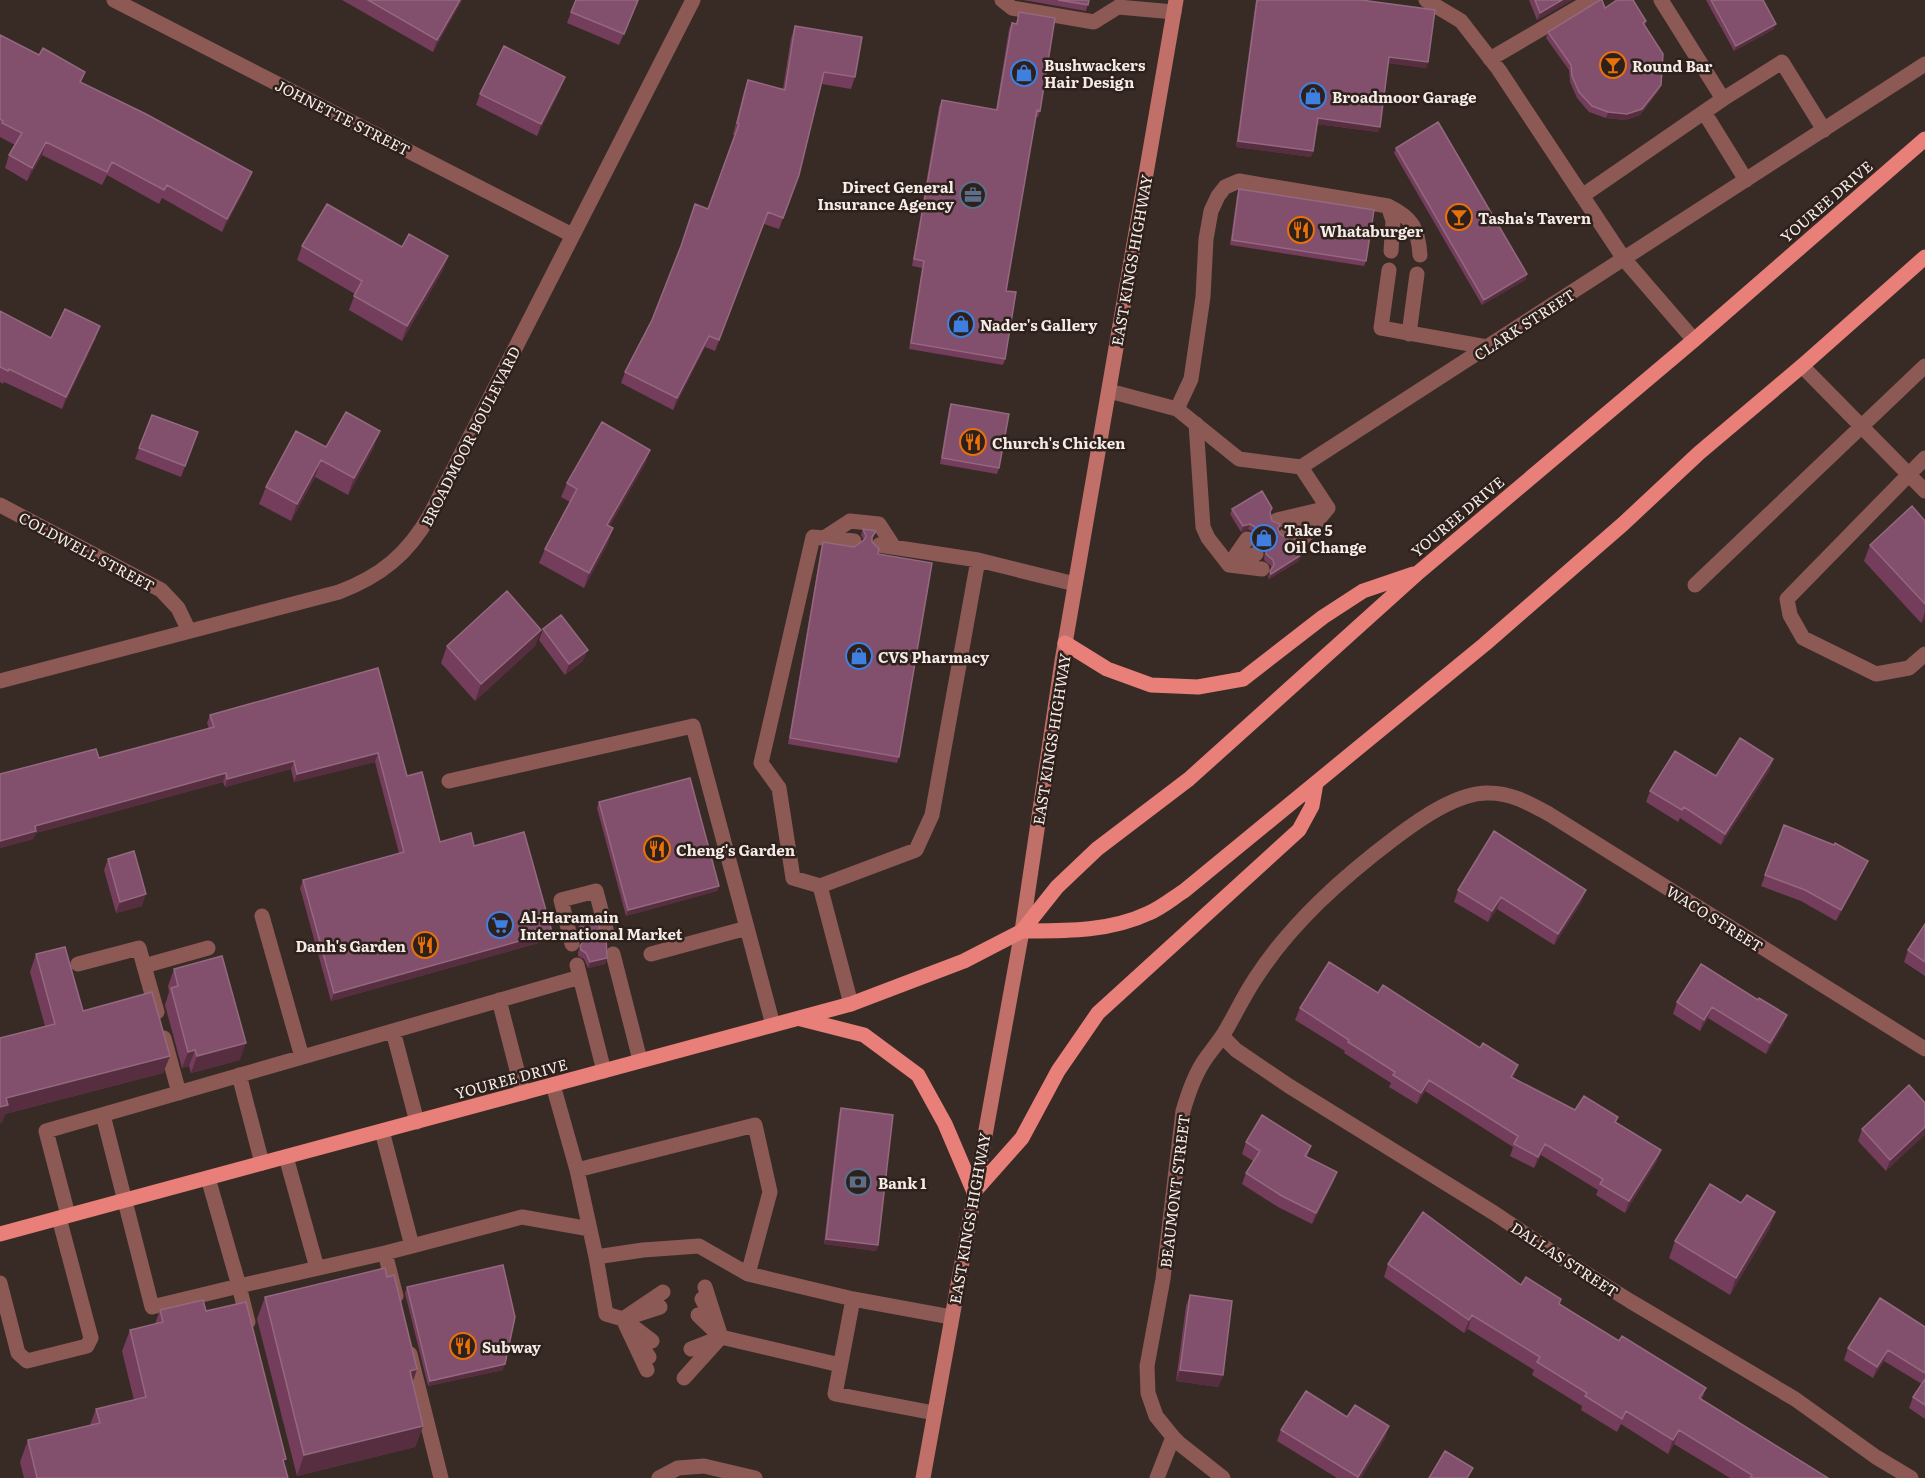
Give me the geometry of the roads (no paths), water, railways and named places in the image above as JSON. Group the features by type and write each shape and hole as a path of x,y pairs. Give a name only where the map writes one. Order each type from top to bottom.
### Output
{"main road":[{"name":"EAST KINGS HIGHWAY","path":"923,1478 1022,931 1065,643 1175,6"},
{"name":"YOUREE DRIVE","path":"0,1234 851,1004 964,961 1022,931 1057,887 1097,849 1189,779 1419,572 1694,340 1925,139"},
{"name":"YOUREE DRIVE","path":"1022,931 1069,932 1110,926 1149,913 1184,891 1485,644 1623,524 1699,453 1925,257"},
{"path":"1065,643 1107,669 1151,685 1198,687 1243,679 1323,617 1363,591 1419,572"},
{"path":"799,1018 864,1035 918,1075 945,1124 974,1192 1022,1138 1058,1071 1098,1013 1299,830 1312,806 1316,783"}],"street":[{"name":"JOHNETTE STREET","path":"114,0 572,235"},
{"name":"BROADMOOR BOULEVARD","path":"0,681 339,592 378,574 408,549 430,515 693,0"},
{"path":"1002,0 1012,8 1094,22 1118,3 1175,6"},
{"path":"1426,0 1461,21 1490,59 1624,260 1694,340"},
{"path":"1490,59 1591,0"},
{"path":"1661,0 1723,99"},
{"path":"1582,196 1723,99 1782,62 1824,130"},
{"name":"CLARK STREET","path":"1301,467 1925,64"},
{"path":"1704,112 1746,180"},
{"path":"1177,409 1191,379 1203,297 1206,239 1211,211 1218,196 1226,187 1239,181 1388,206 1401,212 1412,223 1418,238 1420,255"},
{"path":"1388,206 1393,221 1391,251"},
{"path":"1389,270 1381,328 1487,347"},
{"path":"1409,334 1418,274"},
{"path":"1802,366 1925,491"},
{"path":"1695,585 1925,366"},
{"path":"1109,392 1177,409 1239,459 1301,467 1328,508"},
{"path":"1196,424 1203,527 1208,538 1229,565 1262,569"},
{"path":"1925,458 1787,599 1790,615 1803,638 1876,674 1909,668 1925,654"},
{"name":"COLDWELL STREET","path":"0,505 161,590 178,608 189,630"},
{"path":"1277,520 1328,508"},
{"path":"1286,535 1328,508"},
{"path":"1295,548 1328,508"},
{"path":"824,538 850,521 879,524 886,546 978,560 1075,584"},
{"path":"854,541 813,537 761,763 779,788 793,878 820,886 916,850 932,815 978,560"},
{"path":"1229,565 1247,539"},
{"path":"1229,565 1256,554"},
{"path":"449,781 693,726 774,1025"},
{"name":"BEAUMONT STREET","path":"1222,1478 1173,1437 1156,1416 1148,1393 1147,1366 1162,1280 1183,1111 1190,1088 1203,1062 1222,1036 1256,978 1325,896 1367,859 1413,825 1452,801 1488,792 1502,794"},
{"name":"WACO STREET","path":"1502,794 1520,798 1549,814 1925,1049"},
{"path":"820,886 851,1004"},
{"path":"572,944 561,900 597,891 607,933"},
{"path":"262,916 302,1057"},
{"path":"651,954 747,928"},
{"path":"78,964 139,948 179,1093"},
{"path":"144,966 208,948"},
{"path":"613,954 640,1060"},
{"path":"0,1282 18,1353 27,1361 87,1346 92,1338 63,1217 46,1131 499,1000 579,971 604,1071"},
{"path":"499,1000 523,1093"},
{"path":"393,1031 417,1122"},
{"name":"DALLAS STREET","path":"1222,1036 1236,1050 1289,1086 1612,1289 1795,1399 1876,1457 1911,1478"},
{"path":"239,1075 262,1163"},
{"path":"553,1085 577,1170 606,1314 623,1318 652,1341"},
{"path":"103,1115 152,1307 385,1253 522,1217 590,1229"},
{"path":"577,1170 755,1125 770,1192 748,1274"},
{"path":"382,1131 412,1246"},
{"path":"286,1157 317,1269"},
{"path":"208,1178 253,1342"},
{"path":"596,1257 643,1250 699,1246 748,1274 853,1299 951,1317"},
{"path":"385,1253 399,1309"},
{"path":"623,1318 663,1293 623,1318"},
{"path":"704,1293 721,1337"},
{"path":"853,1299 835,1394 934,1413"},
{"path":"698,1315 721,1337 840,1365"},
{"path":"623,1318 648,1363"},
{"path":"691,1349 721,1337"},
{"path":"686,1372 721,1337"},
{"path":"408,1343 441,1478"},
{"path":"1157,1478 1173,1437"},
{"path":"659,1478 678,1468 704,1466 755,1478"}],"place":[{"name":"Round Bar","path":"1613,65"},
{"name":"Bushwackers Hair Design","path":"1024,73"},
{"name":"Broadmoor Garage","path":"1313,96"},
{"name":"Direct General Insurance Agency","path":"973,195"},
{"name":"Tasha's Tavern","path":"1459,217"},
{"name":"Whataburger","path":"1301,230"},
{"name":"Nader's Gallery","path":"961,324"},
{"name":"Church's Chicken","path":"973,442"},
{"name":"Take 5 Oil Change","path":"1264,538"},
{"name":"CVS Pharmacy","path":"859,656"},
{"name":"Cheng's Garden","path":"657,849"},
{"name":"Al-Haramain International Market","path":"500,925"},
{"name":"Danh's Garden","path":"425,945"},
{"name":"Bank 1","path":"858,1182"},
{"name":"Subway","path":"463,1346"}]}
